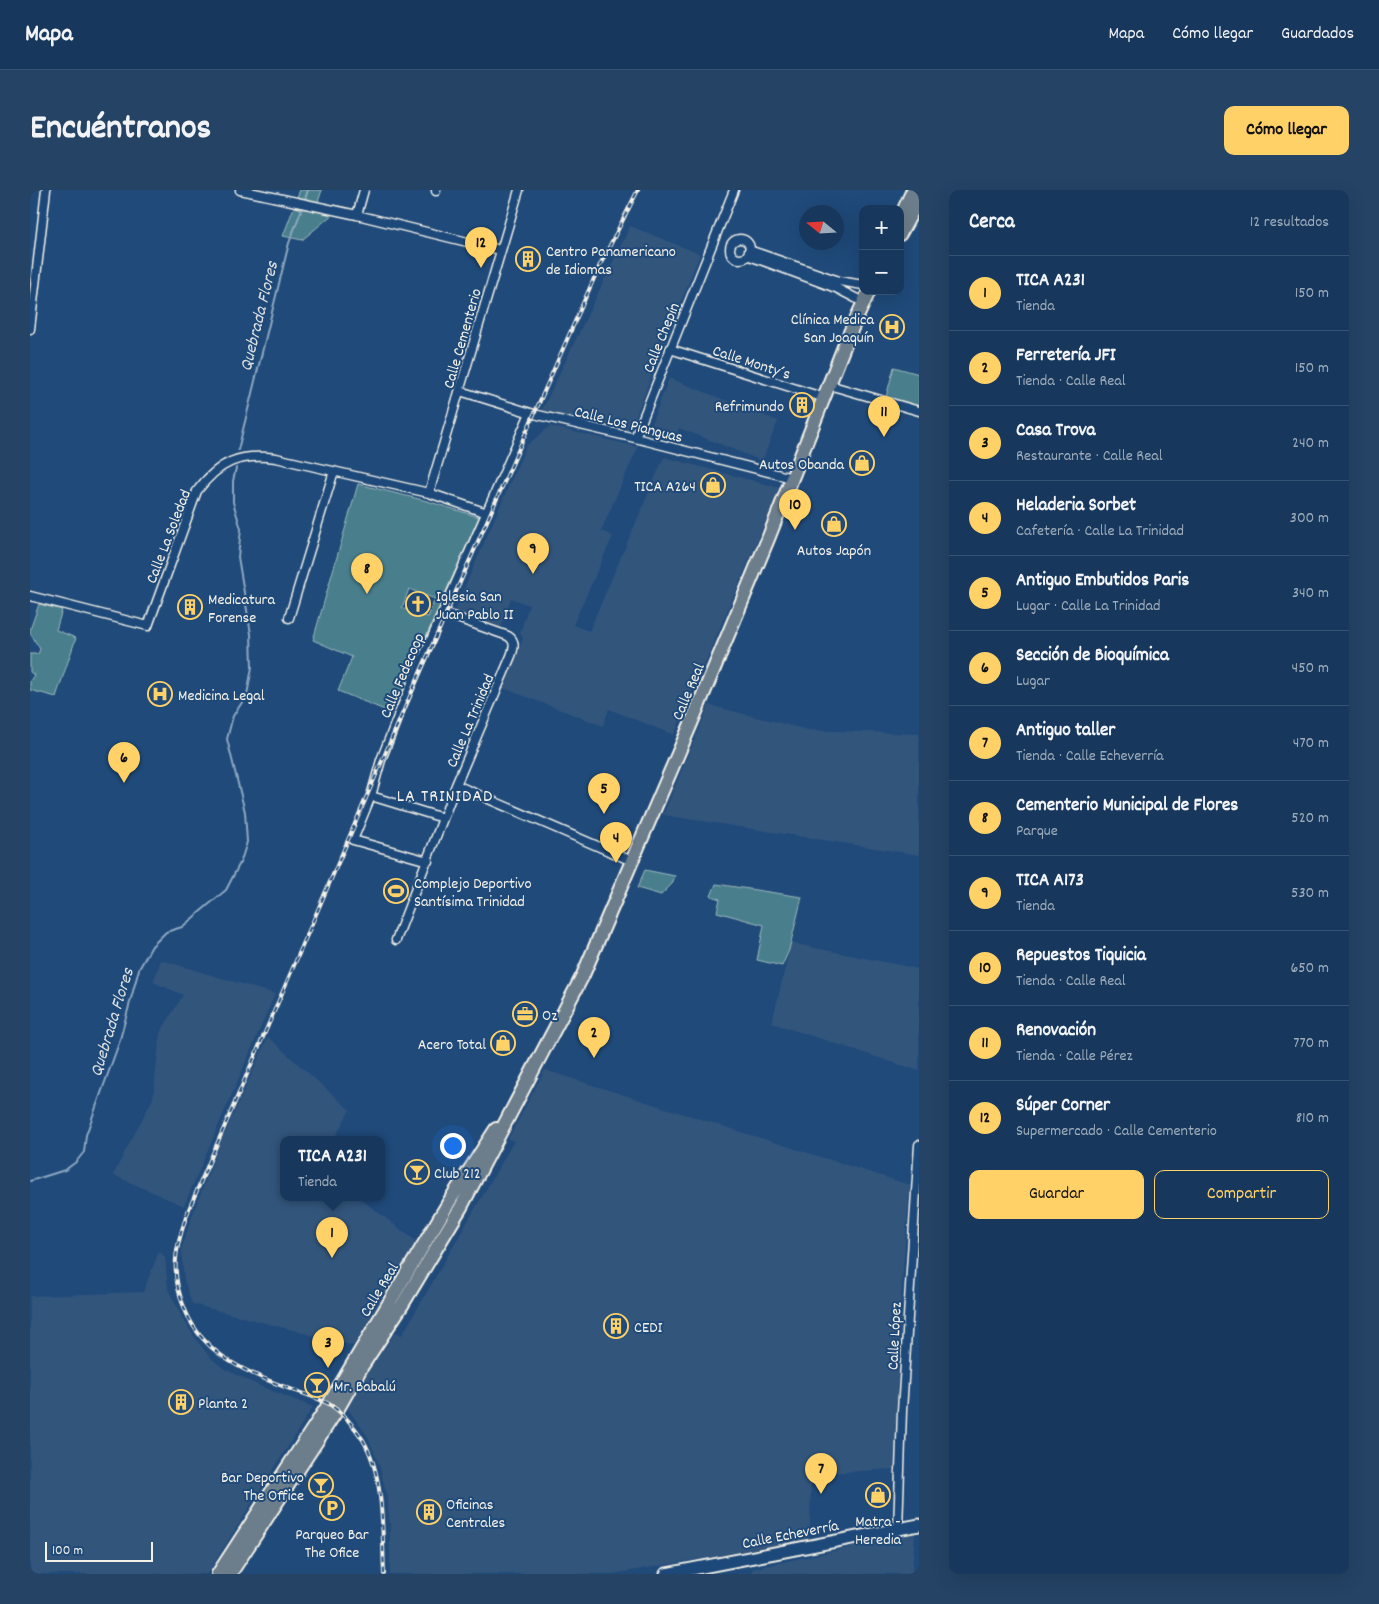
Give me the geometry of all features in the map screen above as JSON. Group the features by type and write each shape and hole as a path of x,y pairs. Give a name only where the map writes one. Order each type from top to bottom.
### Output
{"main road":[{"path":"904,209 913,190"},
{"path":"904,227 919,199"},
{"name":"Calle Real","path":"230,1574 337,1410 362,1366 402,1305 461,1207 583,975 690,726 825,398 847,339 866,297"},
{"name":"Calle Real","path":"218,1574 329,1404 467,1173 519,1096"},
{"path":"436,1224 461,1207 461,1198 467,1173"},
{"path":"223,1574 281,1476"}],"street":[{"path":"30,329 46,190"},
{"path":"240,190 357,215 500,250"},
{"path":"357,215 364,190"},
{"name":"Calle Cementerio","path":"429,493 519,190"},
{"name":"Calle Chepín","path":"635,438 734,190"},
{"path":"748,252 838,284 866,297"},
{"path":"838,284 859,285"},
{"name":"Calle Monty´s","path":"670,350 825,398"},
{"path":"829,386 919,411"},
{"name":"Calle Los Pianguas","path":"460,391 530,413 792,478"},
{"name":"Calle Fedecoop","path":"428,860 353,840 371,796 386,744 530,413"},
{"name":"Calle La Soledad","path":"30,596 148,626 197,491 207,478 220,467 240,458 252,456 276,458 429,493 487,513"},
{"path":"289,618 334,471"},
{"name":"Calle La Trinidad","path":"443,613 508,636 513,640 514,645 456,786 632,861"},
{"path":"396,940 456,786"},
{"path":"371,796 444,818"},
{"name":"Calle López","path":"898,1529 902,1401 919,1145"},
{"name":"Calle Echeverría","path":"666,1574 919,1525"}],"shaded area":[{"path":"630,226 700,254 629,433 542,410"},
{"path":"669,378 778,421 762,461 679,428 676,434 651,424"},
{"path":"550,426 638,447 601,531 613,536 573,625 589,631 664,457 780,488 674,735 609,709 603,726 503,688 523,638 520,633 529,605 511,598 501,628 454,612 526,446"},
{"path":"709,705 808,730 919,734 919,855 663,815"},
{"path":"791,943 919,969 919,1071 772,1023"},
{"path":"161,960 275,994 184,1206 113,1175 153,1098 160,1033 183,995 153,982"},
{"path":"268,1037 350,1110 336,1136 280,1136 280,1201 363,1201 416,1241 353,1346 192,1304 184,1280 181,1250 193,1213 220,1144"},
{"path":"545,1070 910,1185 902,1281 894,1469 811,1474 810,1540 613,1574 390,1574 390,1526 387,1496 379,1465 368,1437 345,1405 396,1332 402,1335 514,1141 508,1139"},
{"path":"159,1251 165,1257 168,1289 183,1319 211,1358 223,1368 260,1386 313,1407 207,1574 30,1574 30,1296 143,1292"},
{"path":"915,1533 912,1574 752,1574 752,1569"}],"green space":[{"path":"300,190 322,190 318,202 297,197"},
{"path":"294,207 333,214 302,240 283,236"},
{"path":"894,367 919,374 919,407 886,397"},
{"path":"358,484 427,501 479,517 392,713 338,691 352,657 313,640","holes":["409,589 435,599 428,617 402,608"]},
{"path":"39,604 62,610 56,630 76,638 56,697 30,690 30,681 34,675 30,672 30,654 38,654 40,649 30,630"},
{"path":"645,870 675,876 672,884 661,895 637,888"},
{"path":"716,884 802,897 789,950 782,966 757,960 764,925 717,912 720,899 711,896"}],"waterway":[{"name":"Quebrada Flores","path":"304,202 308,190"},
{"name":"Quebrada Flores","path":"238,450 289,243 303,206"},
{"name":"Quebrada Flores","path":"30,1181 65,1170 76,1162 84,1152 86,1135 119,1043 139,969 152,946 166,932 182,927 226,890 241,861 247,842 245,812 227,739 233,716 247,695 252,667 251,634 238,557 241,529 233,502 233,481 236,468"}],"railway":[{"path":"384,1574 379,1488 370,1455 363,1440 348,1420 329,1404 246,1370 231,1362 205,1341 194,1328 186,1312 177,1285 177,1248 189,1209 416,682 599,267 638,190"}],"place":[{"name":"Centro Panamericano de Idiomas","path":"528,259"},
{"name":"Súper Corner","path":"481,268"},
{"name":"Clínica Medica San Joaquín","path":"892,327"},
{"name":"Refrimundo","path":"802,405"},
{"name":"Renovación","path":"884,437"},
{"name":"Autos Obanda","path":"862,463"},
{"name":"TICA A264","path":"713,485"},
{"name":"Autos Japón","path":"834,524"},
{"name":"Repuestos Tiquicia","path":"795,530"},
{"name":"TICA A173","path":"533,574"},
{"name":"Cementerio Municipal de Flores","path":"367,594"},
{"name":"Iglesia San Juan Pablo II","path":"418,604"},
{"name":"Medicatura Forense","path":"190,607"},
{"name":"Medicina Legal","path":"160,694"},
{"name":"Sección de Bioquímica","path":"124,783"},
{"name":"Antiguo Embutidos Paris","path":"604,814"},
{"name":"Heladeria Sorbet","path":"616,863"},
{"name":"Complejo Deportivo Santísima Trinidad","path":"396,891"},
{"name":"Oz","path":"525,1014"},
{"name":"Acero Total","path":"503,1043"},
{"name":"Ferretería JFI","path":"594,1058"},
{"name":"Club 212","path":"417,1172"},
{"name":"TICA A231","path":"332,1258"},
{"name":"CEDI","path":"616,1326"},
{"name":"Casa Trova","path":"328,1368"},
{"name":"Mr. Babalú","path":"317,1385"},
{"name":"Planta 2","path":"181,1402"},
{"name":"Bar Deportivo The Office","path":"321,1485"},
{"name":"Antiguo taller","path":"821,1494"},
{"name":"Matra - Heredia","path":"878,1495"},
{"name":"Parqueo Bar The Ofice","path":"332,1508"},
{"name":"Oficinas Centrales","path":"429,1512"}],"district":[{"name":"LA TRINIDAD","path":"445,795"}]}
